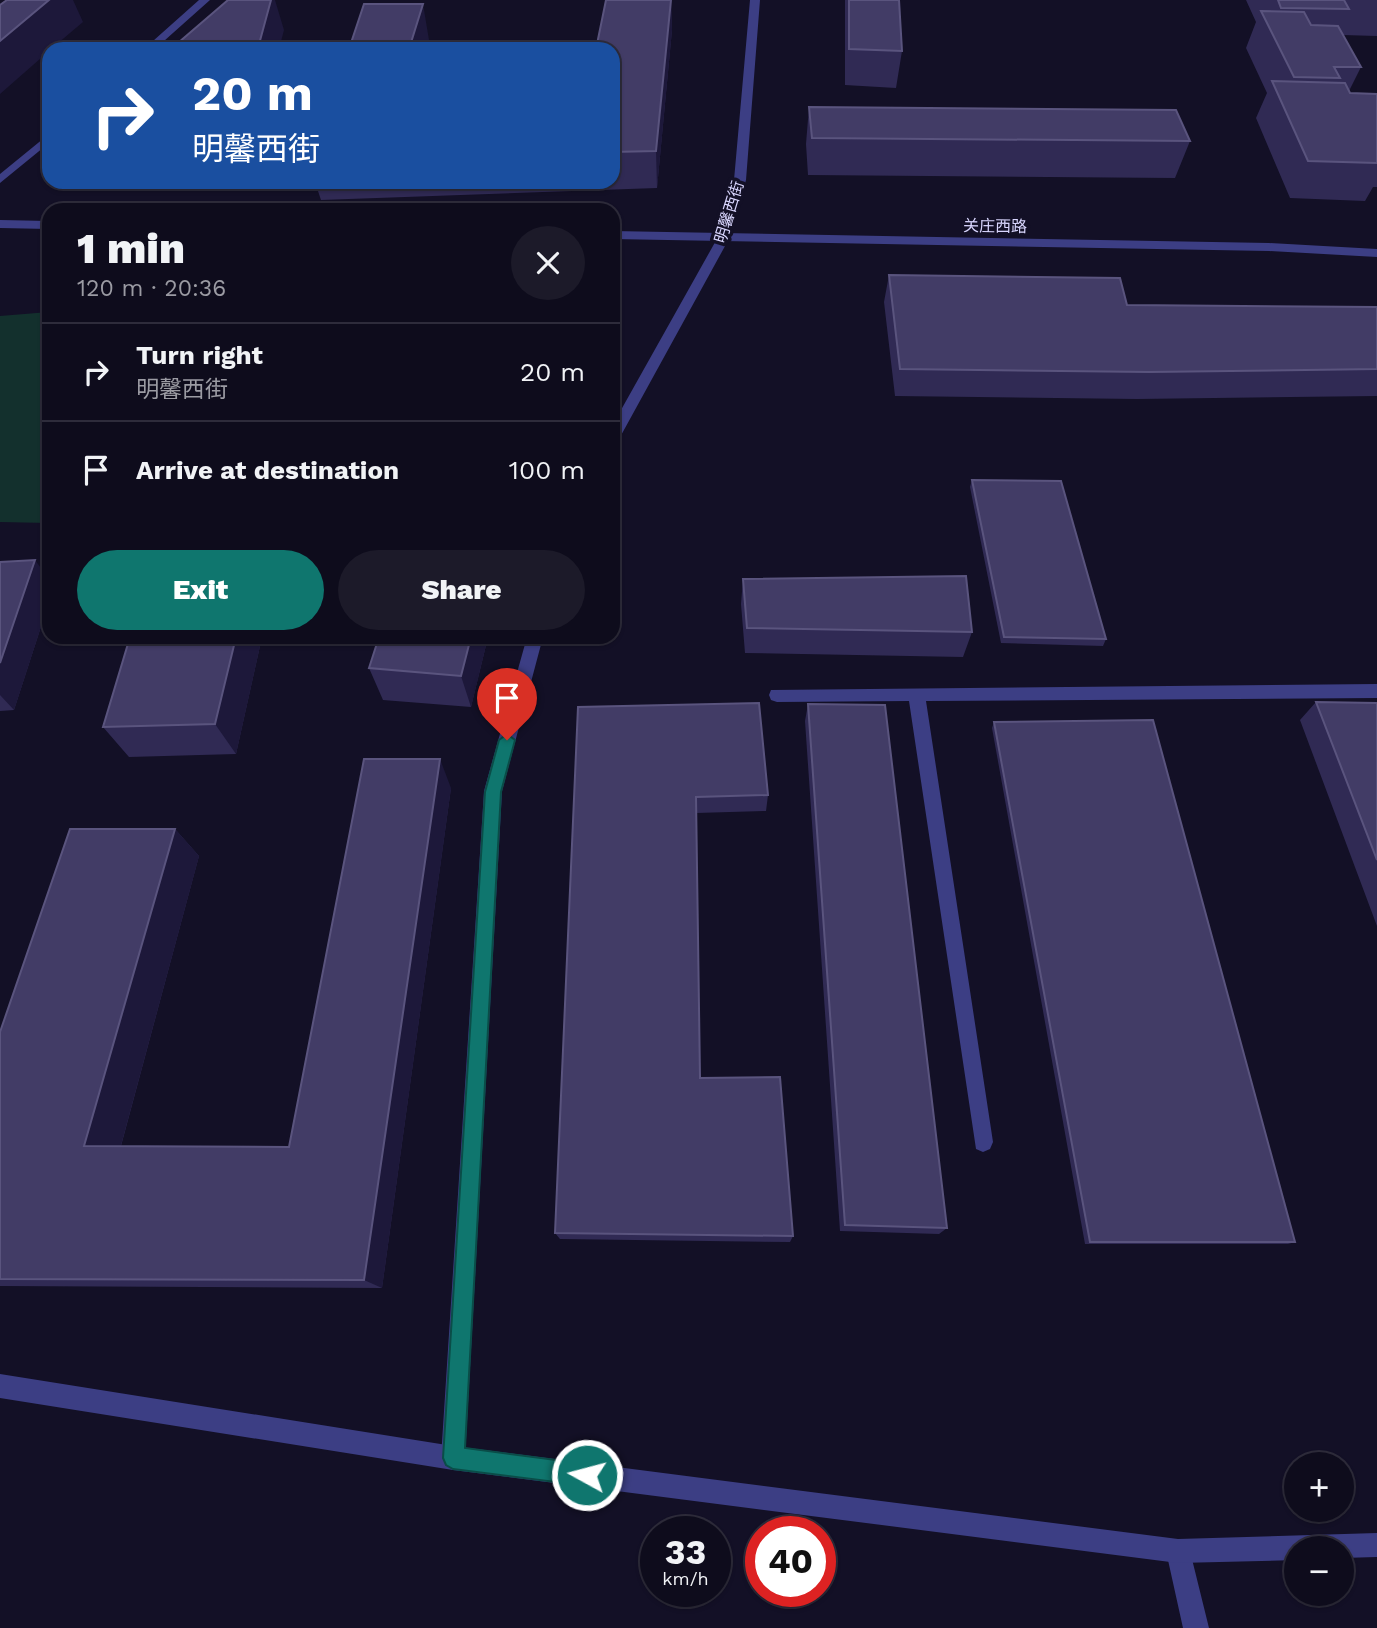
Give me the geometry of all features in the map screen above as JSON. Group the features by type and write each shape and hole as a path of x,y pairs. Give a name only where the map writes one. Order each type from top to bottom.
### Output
{"street":[{"path":"157,42 205,0"},
{"name":"明馨西街","path":"620,425 724,237 740,180 755,0"},
{"path":"0,180 42,143"},
{"path":"0,224 42,225"},
{"name":"关庄西路","path":"620,235 1269,247 1377,253"},
{"path":"453,1458 493,792 533,644"},
{"path":"777,695 1377,691"},
{"path":"917,696 983,1142"},
{"path":"0,1386 453,1458 1178,1550 1377,1545"},
{"path":"1178,1550 1196,1628"}],"green space":[{"path":"42,313 42,523 0,522 0,316"}],"building":[{"path":"7,0 49,0 0,41 0,5"},
{"path":"228,0 271,0 260,42 179,42"},
{"path":"606,0 671,0 656,151 620,152 620,42 597,42"},
{"path":"849,0 899,0 902,51 849,49"},
{"path":"1278,0 1344,0 1349,9 1281,8"},
{"path":"364,4 423,4 411,42 351,42"},
{"path":"1261,11 1304,12 1311,25 1338,26 1361,67 1334,67 1340,78 1294,77"},
{"path":"1272,81 1345,83 1350,93 1377,94 1377,163 1308,161"},
{"path":"809,107 1176,110 1190,141 812,138"},
{"path":"889,275 1120,278 1127,305 1377,307 1377,369 1149,372 900,369"},
{"path":"972,480 1061,481 1106,639 1004,637"},
{"path":"35,560 0,663 0,562"},
{"path":"966,576 972,632 747,628 743,579"},
{"path":"128,644 234,644 215,724 103,727"},
{"path":"377,644 469,644 461,676 369,668"},
{"path":"1316,702 1377,703 1377,860"},
{"path":"759,703 768,795 696,797 700,1078 780,1077 793,1236 555,1233 578,707"},
{"path":"808,704 885,705 947,1228 845,1225"},
{"path":"1153,720 1295,1242 1090,1242 994,722"},
{"path":"364,759 440,759 364,1280 0,1279 0,1032 70,829 175,829 84,1146 289,1147"}],"route":[{"path":"507,740 493,792 453,1458 587,1475"}]}
